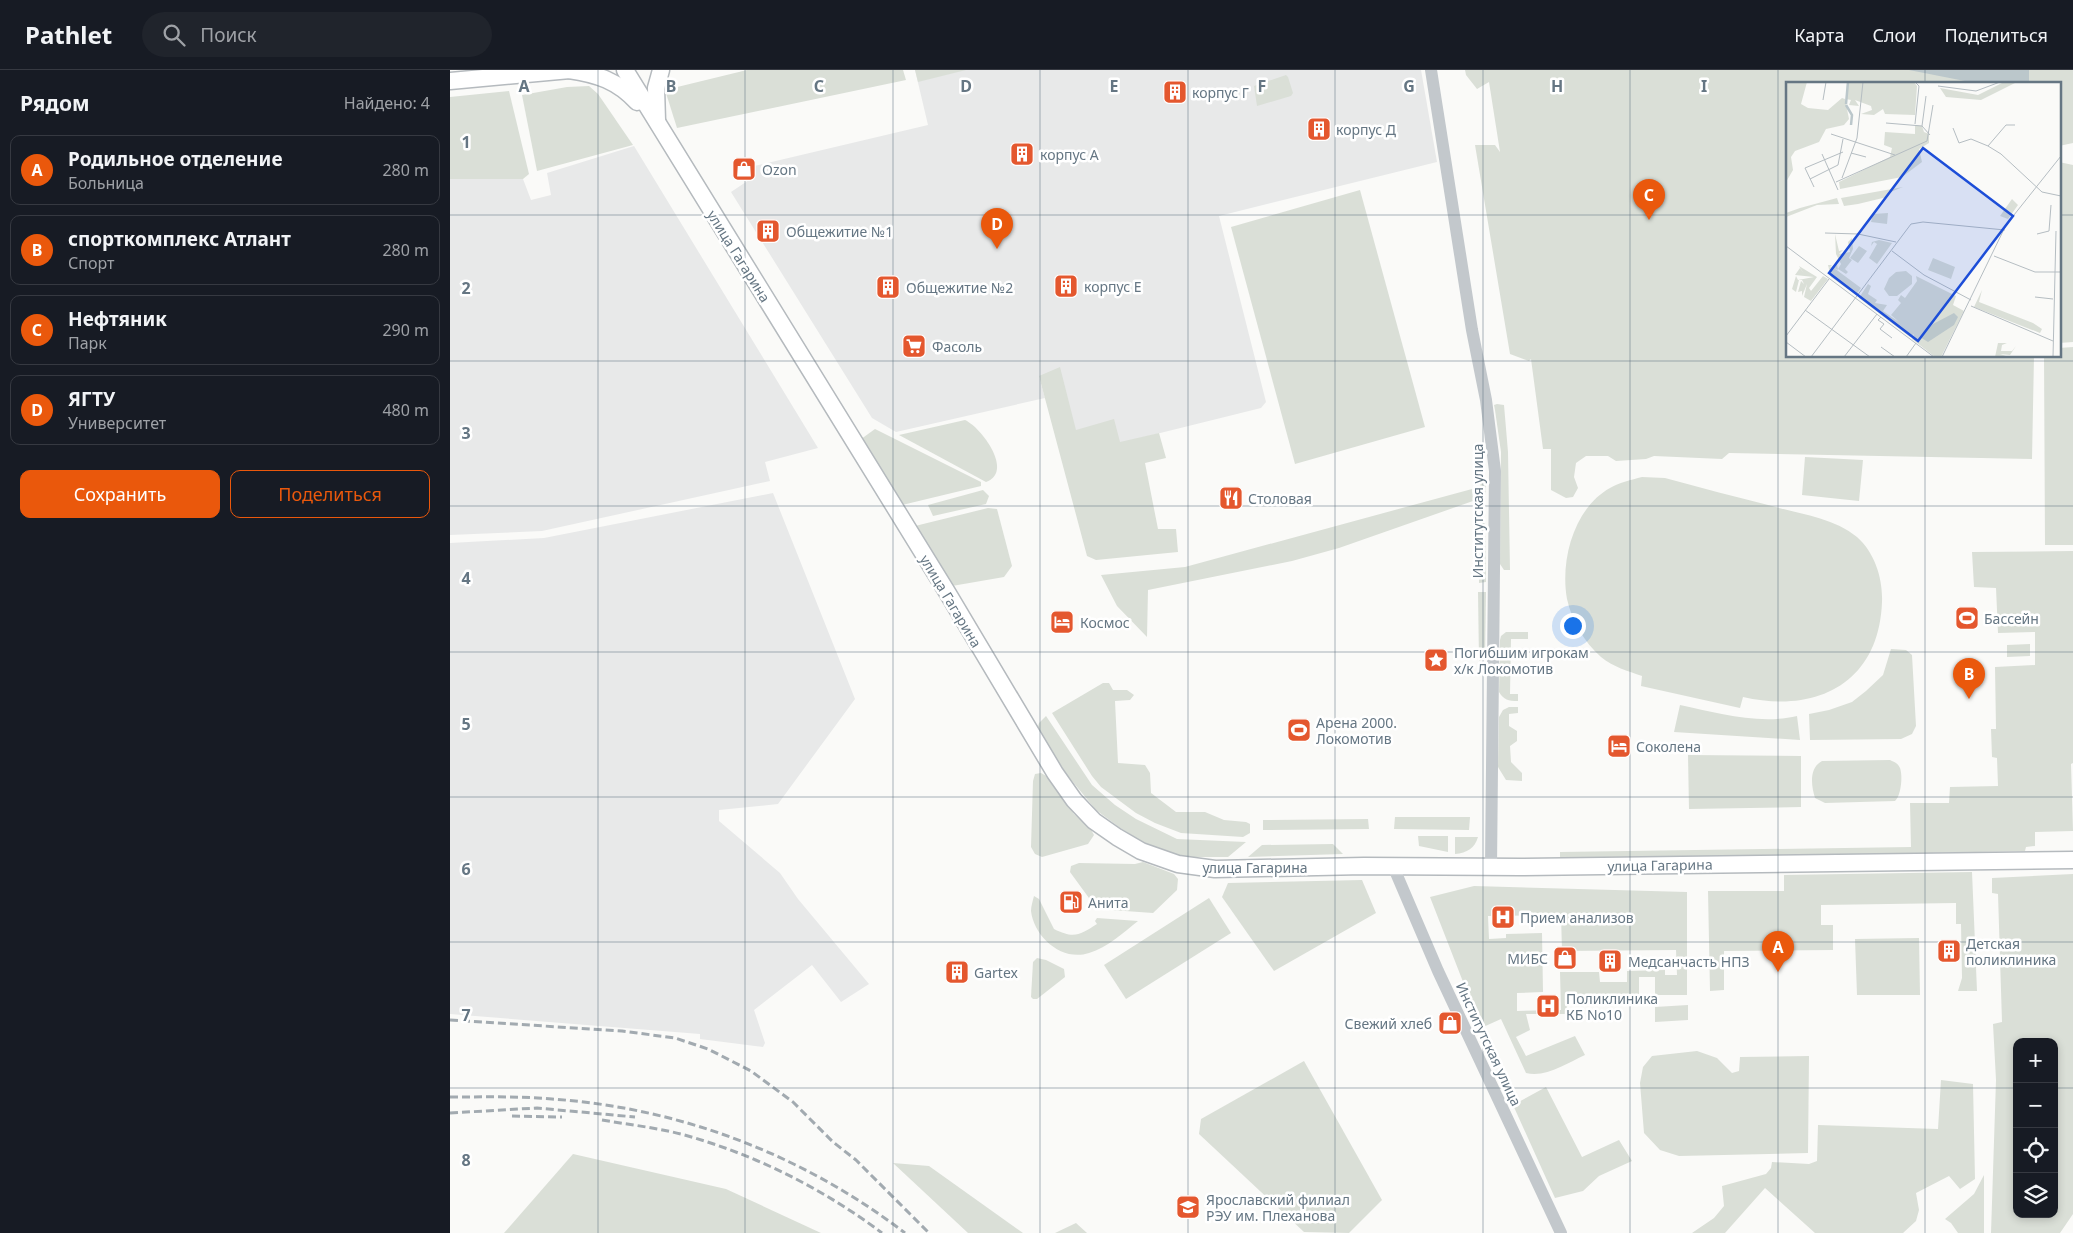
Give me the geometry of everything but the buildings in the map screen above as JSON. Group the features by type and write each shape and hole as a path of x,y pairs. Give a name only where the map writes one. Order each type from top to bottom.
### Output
{"main road":[{"path":"450,81 570,70 589,73 607,78 621,86 657,124"},
{"name":"улица Гагарина","path":"625,70 1055,773 1074,800 1094,821 1141,851 1178,864 1215,869 2073,860"},
{"path":"657,124 656,88 661,70"}],"street":[{"name":"Институтская улица","path":"1430,70 1472,330 1486,400 1495,471 1491,867"},
{"name":"Институтская улица","path":"1393,866 1438,971 1561,1233"}],"shaded area":[{"path":"747,70 903,70 906,80 677,128 665,90"},
{"path":"915,70 1421,70 1437,162 1219,216 1266,402 1261,408 1120,443 1076,431 1039,376 1045,398 896,432 872,418 731,192 749,180 746,168 928,125"},
{"path":"915,70 966,70 918,82"},
{"path":"1465,70 2073,70 2073,143 2060,146 2060,82 1786,82 1786,358 2034,358 2032,459 1729,453 1722,459 1654,456 1646,459 1616,461 1608,456 1586,456 1576,463 1574,477 1578,488 1573,497 1566,498 1551,490 1551,449 1543,449 1531,359 1529,361 1510,354 1475,145 1495,145 1500,152 1489,82 1477,89 1466,75"},
{"path":"1909,70 2029,70 2029,82 1970,82"},
{"path":"1286,75 1293,93 1291,96 1257,106 1254,86"},
{"path":"589,86 598,94 633,145 537,171 522,95 567,87"},
{"path":"509,91 529,174 523,179 450,179 450,97"},
{"path":"634,146 818,448 765,462 770,481 542,531 450,535 450,179 523,179 531,200 551,195 547,173"},
{"path":"2060,162 2073,165 2073,342 2060,343"},
{"path":"1360,190 1425,427 1295,464 1231,227"},
{"path":"2073,347 2073,545 2045,545 2044,358 2060,358 2060,348"},
{"path":"1060,367 1076,430 1114,419 1120,442 1159,433 1166,458 1145,463 1158,529 1176,529 1178,552 1096,560 1087,556 1039,376"},
{"path":"1494,405 1504,405 1508,452 1510,570 1504,570 1500,564 1501,452"},
{"path":"965,420 986,440 996,460 997,469 994,477 986,482 899,435"},
{"path":"875,429 981,482 981,486 898,506 857,442"},
{"path":"1805,457 1863,460 1859,501 1802,495"},
{"path":"1642,477 1665,478 1816,517 1838,525 1857,537 1869,551 1877,567 1881,584 1882,602 1878,630 1869,653 1856,672 1839,686 1819,696 1796,701 1770,701 1743,697 1740,708 1641,686 1642,676 1616,666 1601,657 1584,638 1575,623 1569,607 1565,584 1568,552 1572,536 1587,508 1610,488"},
{"path":"1481,479 1486,482 1485,499 1479,500"},
{"path":"1472,489 1473,501 1339,548 1292,561 1148,590 1147,637 1117,606 1101,575 1185,567"},
{"path":"983,490 989,496 986,504 933,516 928,505"},
{"path":"773,493 855,699 778,804 719,810 719,821 780,873 798,899 869,984 841,1002 812,965 754,1010 765,1043 763,1047 700,1039 700,1034 450,1014 450,543 544,538"},
{"path":"988,508 997,509 1012,566 1004,577 952,586 911,527"},
{"path":"1479,518 1485,524 1486,582 1479,583"},
{"path":"2073,551 2073,763 2071,764 2073,831 2035,832 2035,846 2026,847 2025,851 1560,861 1560,852 1911,847 1910,803 1949,803 1950,787 1998,786 1997,758 1992,757 1991,729 1996,729 1995,667 2035,665 2035,632 1998,633 1996,588 1974,587 1972,552"},
{"path":"1478,592 1486,592 1485,659 1479,661"},
{"path":"1506,632 1528,632 1528,639 1511,639 1510,694 1518,694 1518,701 1507,700 1499,692 1500,640 1501,636"},
{"path":"2030,644 2030,656 2007,657 2007,645"},
{"path":"1891,649 1906,650 1912,655 1916,726 1912,734 1901,739 1810,740 1809,714 1829,710 1852,702 1866,691 1883,675"},
{"path":"1103,683 1109,683 1113,690 1127,690 1134,695 1130,700 1115,701 1118,763 1145,765 1150,773 1151,793 1176,812 1205,812 1224,820 1246,822 1250,824 1250,833 1243,837 1181,833 1136,813 1101,787 1052,713"},
{"path":"1680,705 1753,719 1797,716 1800,740 1674,732"},
{"path":"1509,707 1518,707 1518,713 1509,714 1509,726 1517,731 1517,741 1510,746 1511,762 1522,773 1522,781 1506,780 1498,767 1499,717 1503,710"},
{"path":"1046,716 1092,785 1115,805 1136,819 1177,839 1246,842 1228,857 1183,857 1164,852 1146,844 1119,827 1096,810 1068,776 1037,730 1039,723"},
{"path":"1688,755 1801,756 1801,807 1689,809"},
{"path":"1890,760 1898,765 1901,772 1900,790 1895,801 1825,803 1815,798 1812,777 1815,768 1822,761"},
{"path":"1041,773 1048,777 1074,814 1090,828 1094,835 1088,844 1042,857 1035,854 1031,847 1033,781 1035,774"},
{"path":"1395,817 1470,817 1469,830 1394,829"},
{"path":"1368,819 1369,829 1263,830 1263,820"},
{"path":"1418,836 1448,836 1448,852 1419,846"},
{"path":"1455,837 1478,837 1470,849 1455,854"},
{"path":"1333,844 1343,854 1248,857 1262,845"},
{"path":"1143,862 1174,874 1178,879 1177,890 1153,913 1097,909 1070,872 1071,866 1079,863 1135,864"},
{"path":"1972,872 1977,991 1958,991 1962,978 1961,924 1956,924 1956,903 1821,905 1821,925 1833,925 1833,950 1724,951 1724,990 1710,991 1708,891 1784,891 1784,875"},
{"path":"2073,874 2073,1214 2060,1233 1991,1233 1996,1080 1993,1024 2002,1022 1998,894 1992,893 1992,878"},
{"path":"1362,880 1376,913 1274,971 1222,897 1228,883"},
{"path":"1474,886 1687,892 1687,995 1655,995 1655,977 1639,977 1639,995 1569,995 1566,1014 1526,1014 1530,1030 1516,1037 1526,1056 1575,1036 1585,1055 1549,1072 1526,1073 1501,1019 1481,1028 1430,897","holes":["1561,915 1562,951 1676,950 1677,975 1665,975 1665,970 1627,971 1627,982 1600,982 1599,972 1560,972 1561,1010 1517,1011 1517,993 1543,992 1542,933 1506,934 1506,938 1489,939 1488,916"]},
{"path":"1034,896 1039,899 1054,929 1067,934 1072,935 1086,931 1097,924 1095,921 1097,918 1138,921 1103,947 1089,953 1069,954 1051,945 1038,930 1033,921 1031,911"},
{"path":"1209,898 1231,933 1126,999 1104,965"},
{"path":"1919,938 1920,995 1857,995 1855,939"},
{"path":"1037,958 1046,960 1064,969 1065,977 1037,999 1033,999 1031,997 1033,962"},
{"path":"1688,1005 1688,1020 1655,1022 1655,1007"},
{"path":"1697,1051 1717,1058 1732,1073 1739,1071 1740,1057 1809,1056 1808,1153 1679,1156 1660,1150 1644,1133 1640,1083 1643,1067 1652,1056"},
{"path":"1304,1061 1382,1200 1349,1233 1304,1232 1199,1134 1201,1119"},
{"path":"1941,1080 1973,1084 1975,1179 1960,1189 1949,1176 1916,1193 1919,1210 1916,1221 1903,1233 1815,1233 1765,1188 1725,1233 1692,1233 1714,1218 1724,1206 1722,1186 1766,1174 1771,1168 1772,1162 1809,1164 1817,1161 1818,1125 1938,1129"},
{"path":"1546,1087 1582,1157 1619,1140 1632,1161 1599,1176 1583,1191 1555,1198 1513,1105"},
{"path":"573,1154 726,1189 821,1233 504,1233"},
{"path":"893,1163 929,1166 1023,1233 968,1233"},
{"path":"1984,1175 1984,1233 1958,1233 1951,1223 1945,1219 1974,1194"},
{"path":"1076,1223 1087,1233 1055,1233"}],"railway":[{"path":"450,1020 622,1031 675,1038 708,1049 751,1071 793,1102 833,1142 856,1160 929,1233"},
{"path":"450,1097 526,1097 600,1104 647,1113 693,1125 739,1140 825,1180 866,1205 905,1233"},
{"path":"450,1113 537,1108 635,1117"},
{"path":"512,1116 562,1117"},
{"path":"602,1120 677,1133 714,1144 765,1164 814,1189 882,1233"}],"place":[{"name":"корпус Г","path":"1175,92"},
{"name":"корпус Д","path":"1319,129"},
{"name":"корпус А","path":"1022,154"},
{"name":"Ozon","path":"744,169"},
{"name":"Нефтяник","path":"1649,220"},
{"name":"Общежитие №1","path":"768,231"},
{"name":"ЯГТУ","path":"997,249"},
{"name":"корпус Е","path":"1066,286"},
{"name":"Общежитие №2","path":"888,287"},
{"name":"Фасоль","path":"914,346"},
{"name":"Столовая","path":"1231,498"},
{"name":"Бассейн","path":"1967,618"},
{"name":"Космос","path":"1062,622"},
{"name":"Погибшим игрокам х/к Локомотив","path":"1436,660"},
{"name":"спорткомплекс Атлант","path":"1969,699"},
{"name":"Арена 2000. Локомотив","path":"1299,730"},
{"name":"Соколена","path":"1619,746"},
{"name":"Анита","path":"1071,902"},
{"name":"Прием анализов","path":"1503,917"},
{"name":"Детская поликлиника","path":"1949,951"},
{"name":"МИБС","path":"1565,958"},
{"name":"Медсанчасть НПЗ","path":"1610,961"},
{"name":"Gartex","path":"957,972"},
{"name":"Родильное отделение","path":"1778,972"},
{"name":"Поликлиника КБ No10","path":"1548,1006"},
{"name":"Свежий хлеб","path":"1450,1023"},
{"name":"Ярославский филиал РЭУ им. Плеханова","path":"1188,1207"}]}
